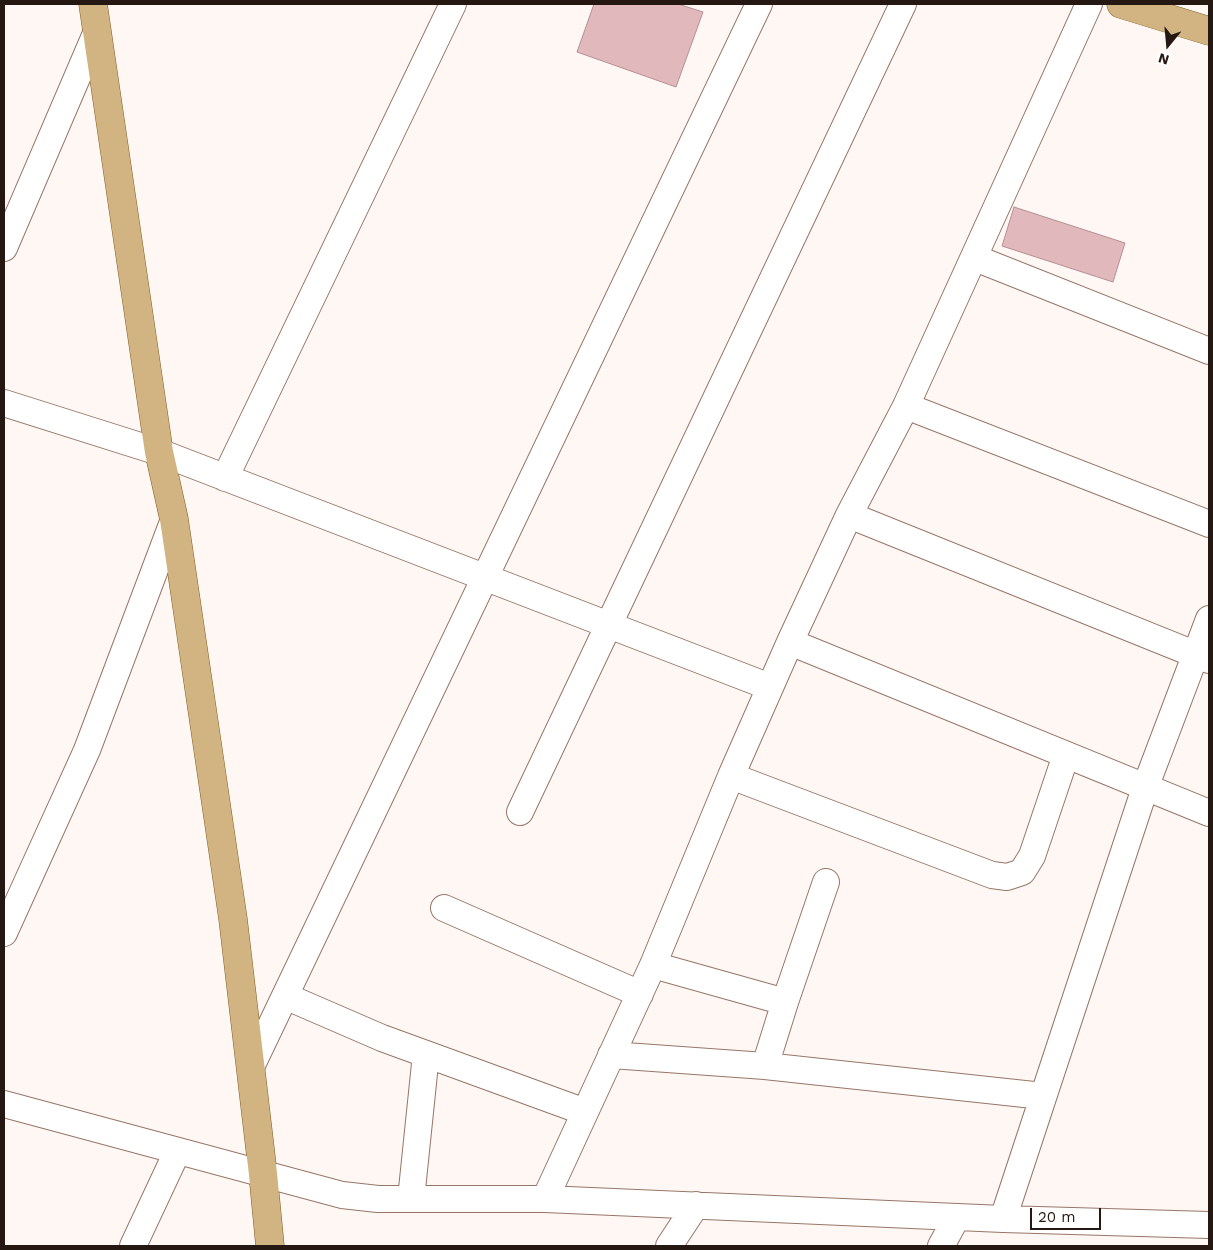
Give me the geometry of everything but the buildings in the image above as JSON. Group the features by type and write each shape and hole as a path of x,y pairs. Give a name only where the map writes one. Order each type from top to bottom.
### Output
{"main road":[{"path":"93,4 159,452 174,518 233,919 264,1174 270,1246"},
{"path":"1122,4 1209,31"}],"street":[{"path":"226,478 454,4"},
{"path":"251,1067 759,4"},
{"path":"520,812 902,4"},
{"path":"545,1199 653,965 731,776 790,642 849,515 906,406 976,258 1089,4"},
{"path":"4,248 97,31"},
{"path":"976,258 1209,351"},
{"path":"4,403 159,452 770,687"},
{"path":"906,406 1209,524"},
{"path":"849,515 1203,657"},
{"path":"4,933 87,750 174,518"},
{"path":"1003,1219 1145,788 1203,657 1209,619"},
{"path":"790,642 1209,813"},
{"path":"731,776 992,875 1008,877 1022,872 1032,856 1066,756"},
{"path":"765,1066 826,882"},
{"path":"444,908 640,994"},
{"path":"653,965 785,1002"},
{"path":"285,996 332,1018 585,1112"},
{"path":"411,1199 426,1054"},
{"path":"612,1055 765,1066 1043,1096"},
{"path":"4,1104 342,1195 378,1199 545,1199 1003,1219 1209,1225"},
{"path":"133,1246 177,1152"},
{"path":"669,1246 696,1206"},
{"path":"941,1246 957,1217"}]}
